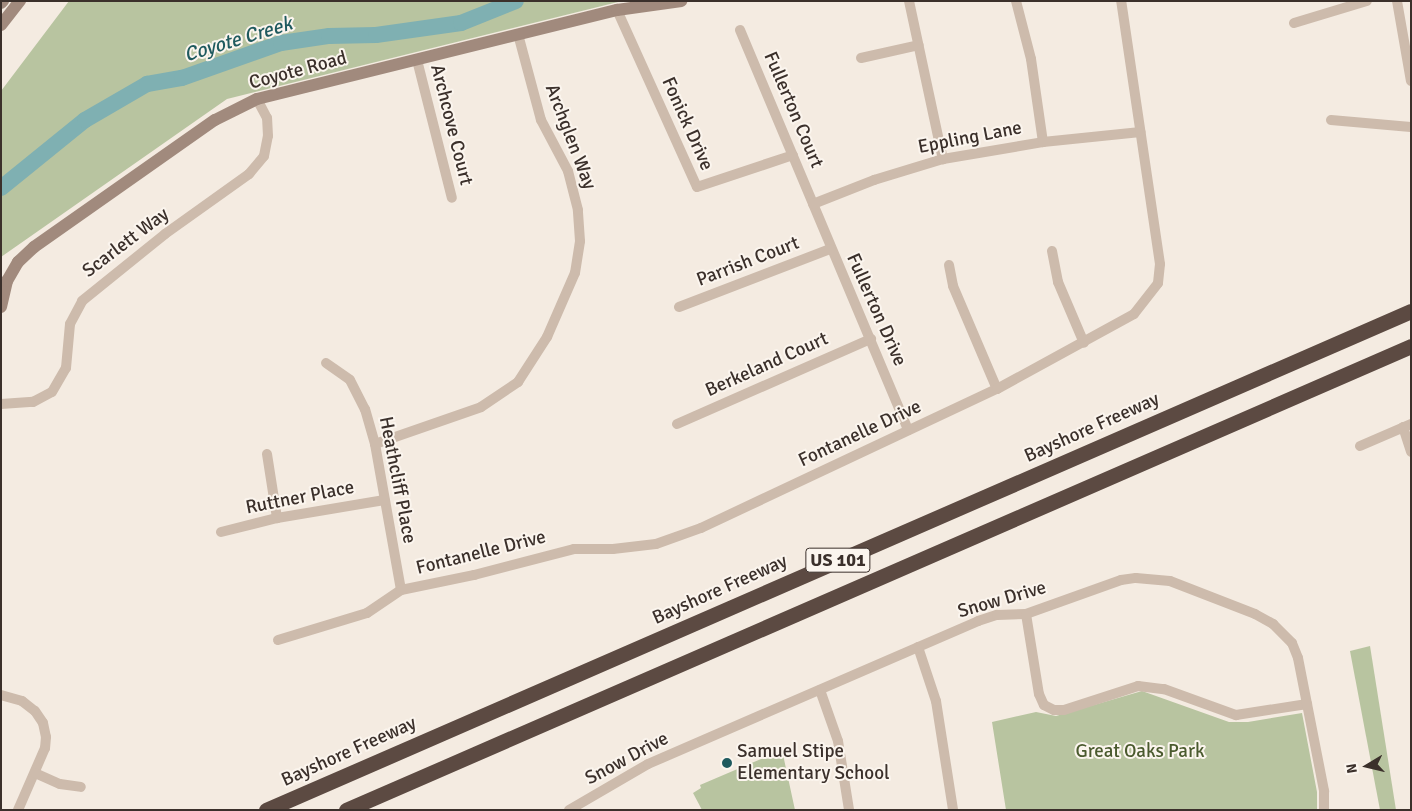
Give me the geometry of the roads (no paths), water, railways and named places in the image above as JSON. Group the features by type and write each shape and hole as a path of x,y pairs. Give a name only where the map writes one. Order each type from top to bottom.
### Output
{"highway":[{"name":"Bayshore Freeway","path":"266,810 1411,311"},
{"name":"US 101","path":"346,810 1411,346"}],"street":[{"path":"1,25 20,1"},
{"name":"Coyote Road","path":"617,10 636,1"},
{"name":"Coyote Road","path":"1,307 7,280 18,262 34,247 214,120 257,99 617,10 682,1"},
{"path":"909,1 943,159"},
{"path":"1016,1 1031,60 1043,142"},
{"name":"Fontanelle Drive","path":"401,590 474,575 574,549 613,550 656,544 702,528 997,389 1134,314 1158,283 1160,264 1121,1"},
{"path":"1294,23 1313,20 1367,1"},
{"path":"1397,1 1411,81"},
{"name":"Fonick Drive","path":"617,10 697,187 793,155"},
{"name":"Fullerton Court","path":"740,30 813,204"},
{"name":"Archglen Way","path":"375,444 481,407 518,382 547,337 575,273 580,241 578,210 568,172 541,120 518,34"},
{"path":"861,58 919,45"},
{"name":"Archcove Court","path":"416,60 452,198"},
{"name":"Scarlett Way","path":"1,404 33,402 52,392 66,368 70,324 82,301 165,234 249,174 264,156 268,136 266,118 257,99"},
{"path":"1331,120 1411,127"},
{"name":"Eppling Lane","path":"813,204 874,180 943,159 1043,142 1140,132"},
{"name":"Fullerton Drive","path":"813,204 830,249 871,339 908,430"},
{"name":"Parrish Court","path":"679,307 830,249"},
{"path":"1052,251 1058,282 1084,343"},
{"path":"949,265 953,286 997,389"},
{"name":"Berkeland Court","path":"677,424 871,339"},
{"name":"Heathcliff Place","path":"326,363 350,380 365,409 375,444 401,590"},
{"path":"1360,446 1407,426 1411,452"},
{"path":"267,454 277,518"},
{"name":"Ruttner Place","path":"221,532 277,518 385,500"},
{"name":"Snow Drive","path":"569,810 648,764 978,621 997,615 1026,614 1122,580 1146,578 1170,581 1273,624 1292,643 1298,658 1324,791 1324,810"},
{"path":"278,640 367,613 401,590"},
{"path":"1026,614 1039,694 1044,705 1054,710 1064,710 1138,686 1164,690 1236,715 1307,704"},
{"path":"918,648 936,701 953,810"},
{"path":"820,690 838,741 849,810"},
{"path":"1,695 22,700 43,722 45,748 18,810"},
{"path":"35,773 60,784 81,787"}],"waterway":[{"name":"Coyote Creek","path":"1,188 85,120 147,84 182,78 281,43 329,36 376,35 461,23 516,1"}],"place":[{"name":"Samuel Stipe Elementary School","path":"727,763"}],"park label":[{"name":"Great Oaks Park","path":"1140,752"}]}
